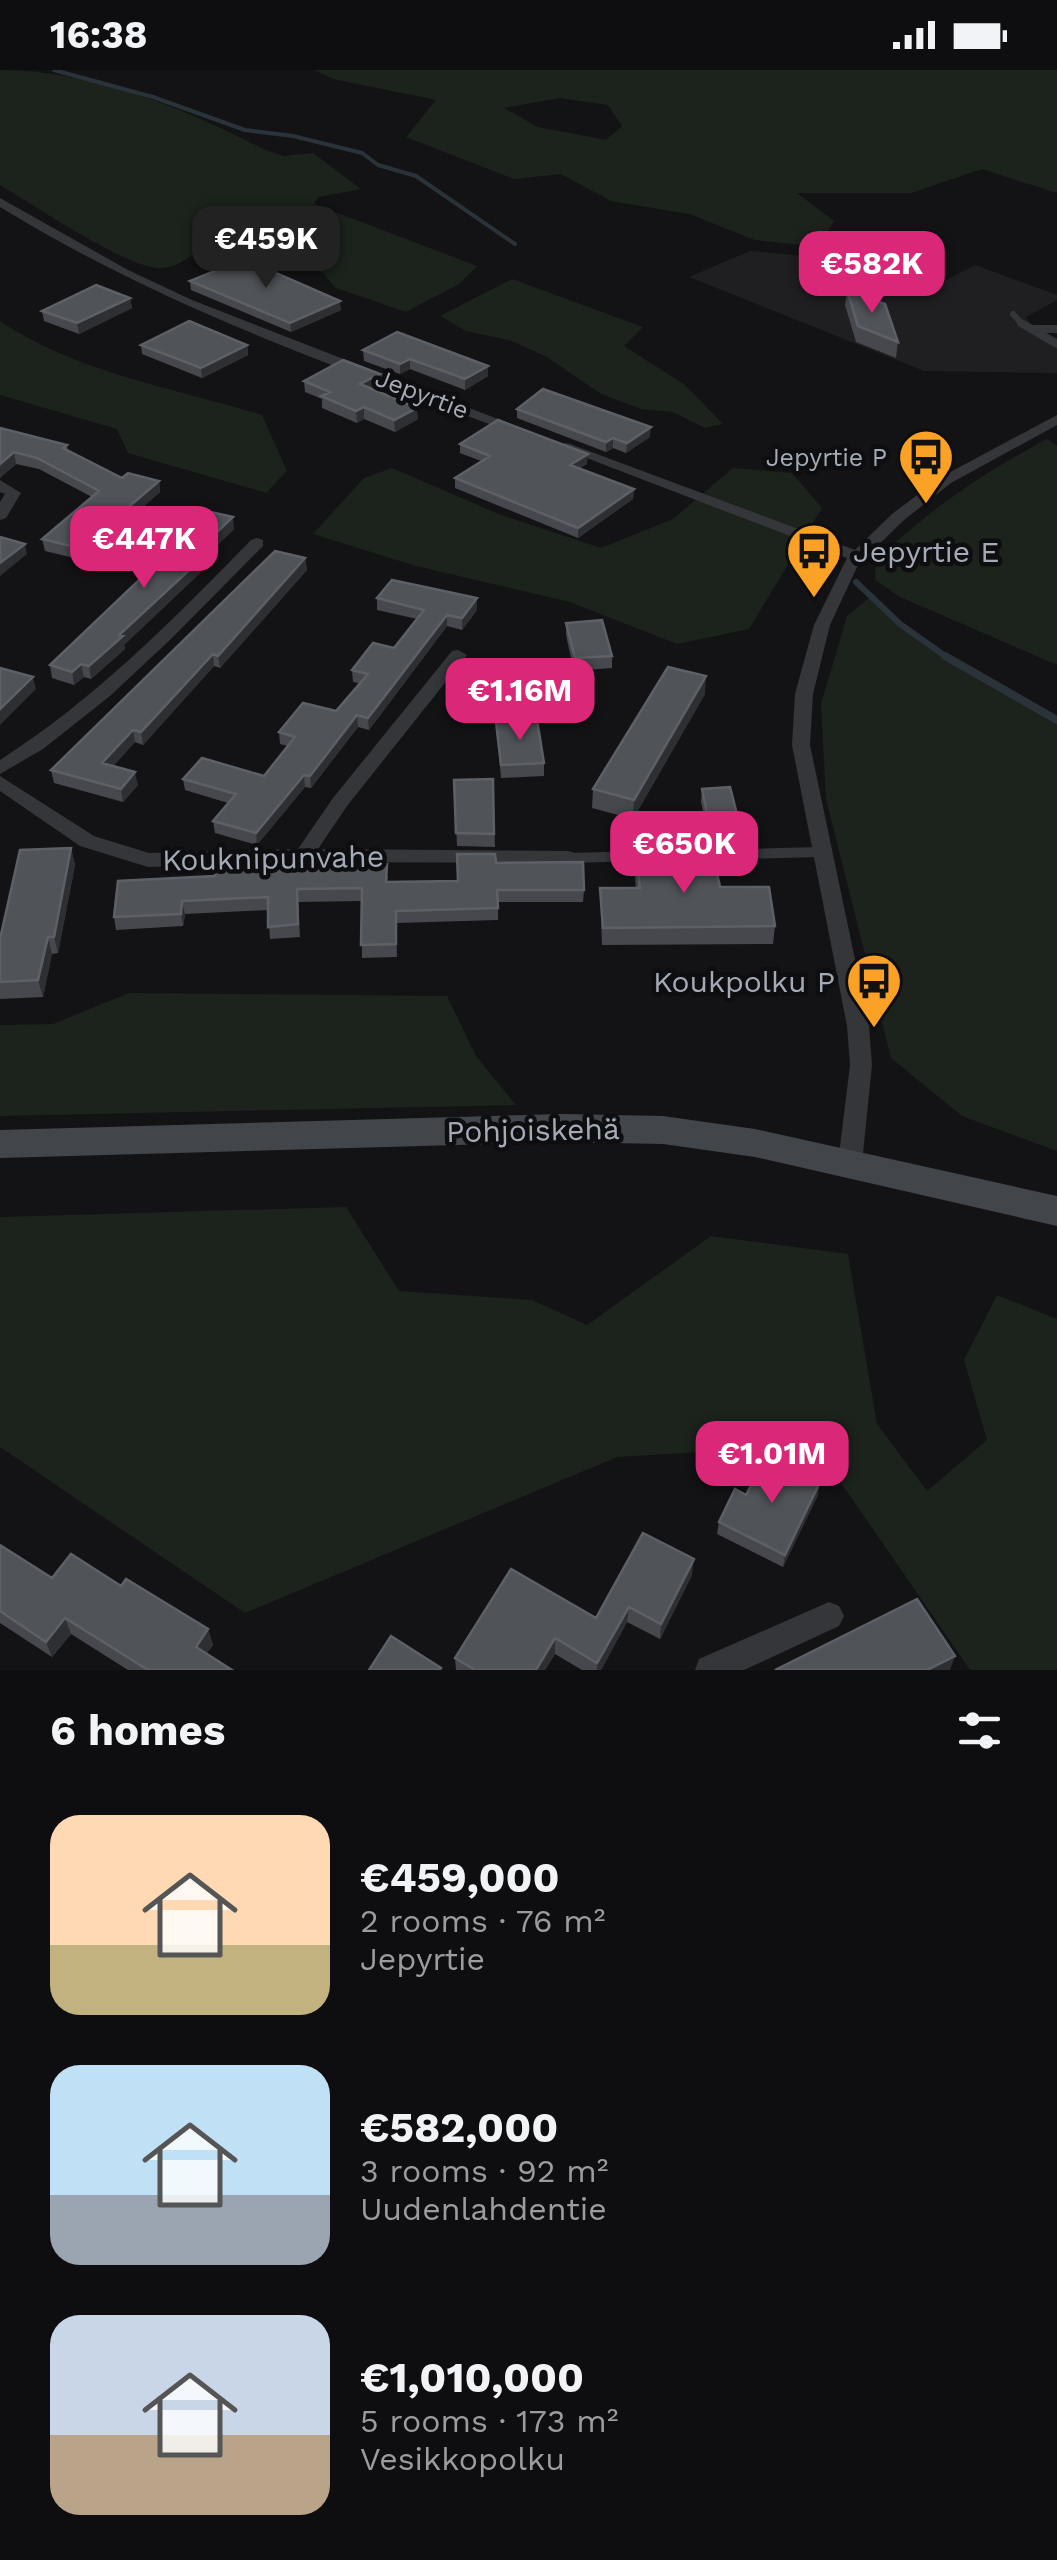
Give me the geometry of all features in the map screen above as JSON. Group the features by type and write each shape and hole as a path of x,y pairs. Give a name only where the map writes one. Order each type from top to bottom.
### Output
{"main road":[{"name":"Pohjoiskehä","path":"0,1144 563,1128 663,1130 850,1163 1057,1212"}],"street":[{"name":"Jepyrtie","path":"4,209 120,274 176,299 531,434"},
{"path":"850,1163 861,1065 858,1026 801,745 804,694 822,625 858,556 898,517 946,480 1057,419"},
{"path":"549,441 858,556"},
{"path":"0,485 13,493 0,515"},
{"path":"0,768 54,736 102,698 257,543"},
{"path":"304,856 340,802 458,655"},
{"name":"Kouknipunvahe","path":"0,782 58,825 115,853 148,860 304,856 568,858"},
{"path":"710,1670 829,1616"}],"lane":[{"path":"1013,314 1027,329 1057,344"},
{"path":"1027,329 1057,329"},
{"path":"686,856 820,852"},
{"path":"568,858 667,856"}],"shaded area":[{"path":"0,70 103,84 170,106 265,150 284,156 313,153 361,189 318,197 314,204 477,266 459,284 406,312 336,288 322,272 277,260 239,235 218,238 169,267 146,266 80,234 0,185"},
{"path":"314,70 1057,70 1057,193 982,169 911,193 797,193 834,221 819,247 755,240 689,214 611,201 561,174 514,179 406,137 436,100 333,79","holes":["560,98 608,105 622,126 606,140 538,127 504,108"]},
{"path":"750,251 905,265 946,280 975,265 1057,295 1057,300 1026,317 1032,326 1057,338 1057,373 924,371 689,277"},
{"path":"512,279 643,327 624,346 684,384 723,424 705,428 673,412 641,409 601,394 547,357 512,341 466,331 440,316"},
{"path":"0,321 61,354 94,366 262,415 287,471 266,493 128,453 117,429 0,395"},
{"path":"1047,439 1057,446 1057,665 900,597 875,580 876,560 917,524 999,466"},
{"path":"392,468 501,515 601,548 673,519 733,468 792,473 822,508 749,629 677,644 570,602 416,566 313,534 364,478"},
{"path":"870,597 963,670 1057,720 1057,1151 962,1116 891,1058 826,799 821,704 847,616"},
{"path":"129,993 447,996 476,1056 516,1105 0,1116 0,1025 53,1024"},
{"path":"346,1207 399,1291 532,1300 587,1325 711,1236 848,1254 877,1424 927,1491 987,1440 964,1360 997,1295 1057,1319 1057,1670 970,1670 815,1445 617,1457 245,1613 0,1447 0,1217"}],"building":[{"path":"244,259 340,301 290,323 190,281"},
{"path":"96,285 130,298 77,323 42,311"},
{"path":"847,290 885,304 898,342 858,326"},
{"path":"189,321 247,345 201,368 141,345"},
{"path":"397,332 488,366 465,379 410,359 400,364 363,350"},
{"path":"343,360 380,374 360,384 417,408 394,420 364,407 356,411 321,396 330,392 304,381"},
{"path":"543,389 651,427 627,443 613,438 606,442 517,409"},
{"path":"498,420 588,454 570,465 634,489 578,528 455,478 490,456 460,444"},
{"path":"0,428 67,445 63,448 122,478 128,473 159,481 125,510 116,508 71,546 42,539 99,491 37,458 14,452 0,464"},
{"path":"197,509 233,517 196,552 193,558 200,560 89,666 81,664 72,672 50,665 179,542 165,539"},
{"path":"0,537 25,544 0,563"},
{"path":"275,551 305,558 218,656 213,654 141,732 133,730 102,763 135,772 121,789 51,770"},
{"path":"392,580 477,598 462,618 447,615 368,718 357,715 310,776 304,775 256,833 213,821 236,794 183,779 202,758 264,776 295,737 279,732 303,703 336,711 368,674 352,670 373,643 394,648 424,610 377,598"},
{"path":"602,620 612,656 575,658 566,623"},
{"path":"668,667 706,676 634,800 593,789"},
{"path":"0,668 33,677 0,709"},
{"path":"571,669 576,709 538,710 534,670"},
{"path":"537,720 544,763 501,765 496,722"},
{"path":"493,779 494,834 456,833 454,780"},
{"path":"730,787 739,822 709,823 702,789"},
{"path":"71,848 54,937 48,937 38,980 0,982 0,939 20,850"},
{"path":"712,849 720,887 769,887 775,926 603,928 600,888 640,888 635,851"},
{"path":"457,854 495,854 496,863 583,862 584,890 497,890 498,908 396,911 396,944 361,945 362,888 297,889 298,924 268,927 268,897 182,901 181,914 114,917 118,881 215,876 215,871 387,864 386,882 458,881"},
{"path":"766,1456 820,1482 785,1555 719,1522 735,1489 746,1495"},
{"path":"643,1533 694,1559 661,1624 629,1607 597,1663 555,1638 536,1670 475,1670 455,1658 511,1569 596,1618"},
{"path":"0,1545 52,1578 71,1554 121,1586 126,1579 208,1629 196,1647 232,1670 148,1670 65,1618 46,1642 0,1611"},
{"path":"917,1599 955,1656 927,1670 775,1670"},
{"path":"391,1636 441,1668 440,1670 369,1670"}],"waterway":[{"path":"54,70 153,97 245,130 293,136 362,153 378,165 416,176 515,244"},
{"path":"856,582 900,624 946,657"},
{"path":"946,657 1057,720"}],"place":[{"name":"Jepyrtie P","path":"926,506"},
{"name":"Jepyrtie E","path":"814,600"},
{"name":"Koukpolku P","path":"874,1030"}]}
